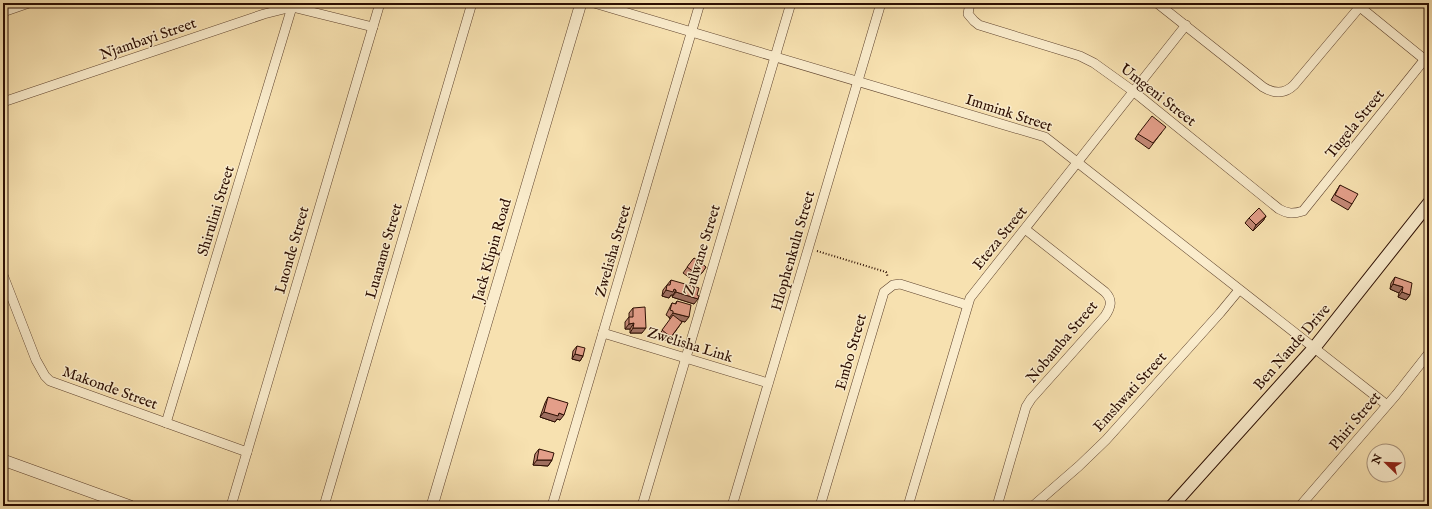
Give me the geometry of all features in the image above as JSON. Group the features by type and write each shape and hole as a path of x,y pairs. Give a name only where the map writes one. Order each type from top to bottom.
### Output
{"main road":[{"name":"Ben Naude Drive","path":"1172,506 1314,348 1429,204"}],"street":[{"path":"3,12 29,3"},
{"name":"Luonde Street","path":"231,506 380,3"},
{"name":"Luaname Street","path":"324,506 472,3"},
{"name":"Jack Klipin Road","path":"432,506 580,3"},
{"name":"Immink Street","path":"594,3 1049,139 1387,405"},
{"name":"Zwelisha Street","path":"552,506 700,3"},
{"name":"Zulwane Street","path":"642,506 791,3"},
{"name":"Hlophenkulu Street","path":"732,506 881,3"},
{"name":"Umgeni Street","path":"970,3 968,14 974,22 979,25 1084,57 1133,91 1279,209 1292,214 1303,211"},
{"path":"1158,3 1263,87 1271,91 1280,92 1287,90 1294,85 1362,5 1428,59"},
{"name":"Njambayi Street","path":"3,102 264,14 292,7 372,27"},
{"name":"Shirulini Street","path":"166,423 292,7"},
{"name":"Eteza Street","path":"908,506 967,305 971,296 1186,25"},
{"name":"Tugela Street","path":"1303,211 1428,59"},
{"name":"Nobamba Street","path":"997,506 1026,407 1105,316 1111,304 1110,299 1105,292 1025,229"},
{"name":"Makonde Street","path":"3,275 33,354 45,376 50,380 247,452"},
{"path":"893,285 904,285 967,305"},
{"name":"Embo Street","path":"820,506 881,297 887,288 893,285"},
{"name":"Emshwati Street","path":"1033,506 1106,440 1239,290"},
{"name":"Zwelisha Link","path":"603,333 768,383"},
{"name":"Phiri Street","path":"1300,506 1387,405 1429,353"},
{"path":"3,460 130,506"}],"path":[{"path":"808,248 886,272 893,285"}],"building":[{"path":"1152,116 1166,127 1153,143 1138,134"},
{"path":"1340,185 1358,194 1352,204 1335,195"},
{"path":"1259,208 1266,216 1256,225 1249,218"},
{"path":"694,258 706,267 702,273 696,269 694,272 687,267"},
{"path":"1395,277 1412,283 1410,295 1402,292 1403,287 1393,284"},
{"path":"671,280 699,288 697,295 699,296 698,299 676,292 674,289 673,292 666,290 667,285 670,285"},
{"path":"677,301 691,305 689,317 673,313 673,311 670,310 672,303 676,304"},
{"path":"645,307 646,328 633,328 634,323 629,324 629,317 633,317 633,308"},
{"path":"673,315 682,322 671,337 662,330"},
{"path":"577,346 585,348 583,356 575,354"},
{"path":"548,397 568,403 564,415 559,413 558,416 544,412"},
{"path":"539,449 554,453 552,460 537,460"}]}
